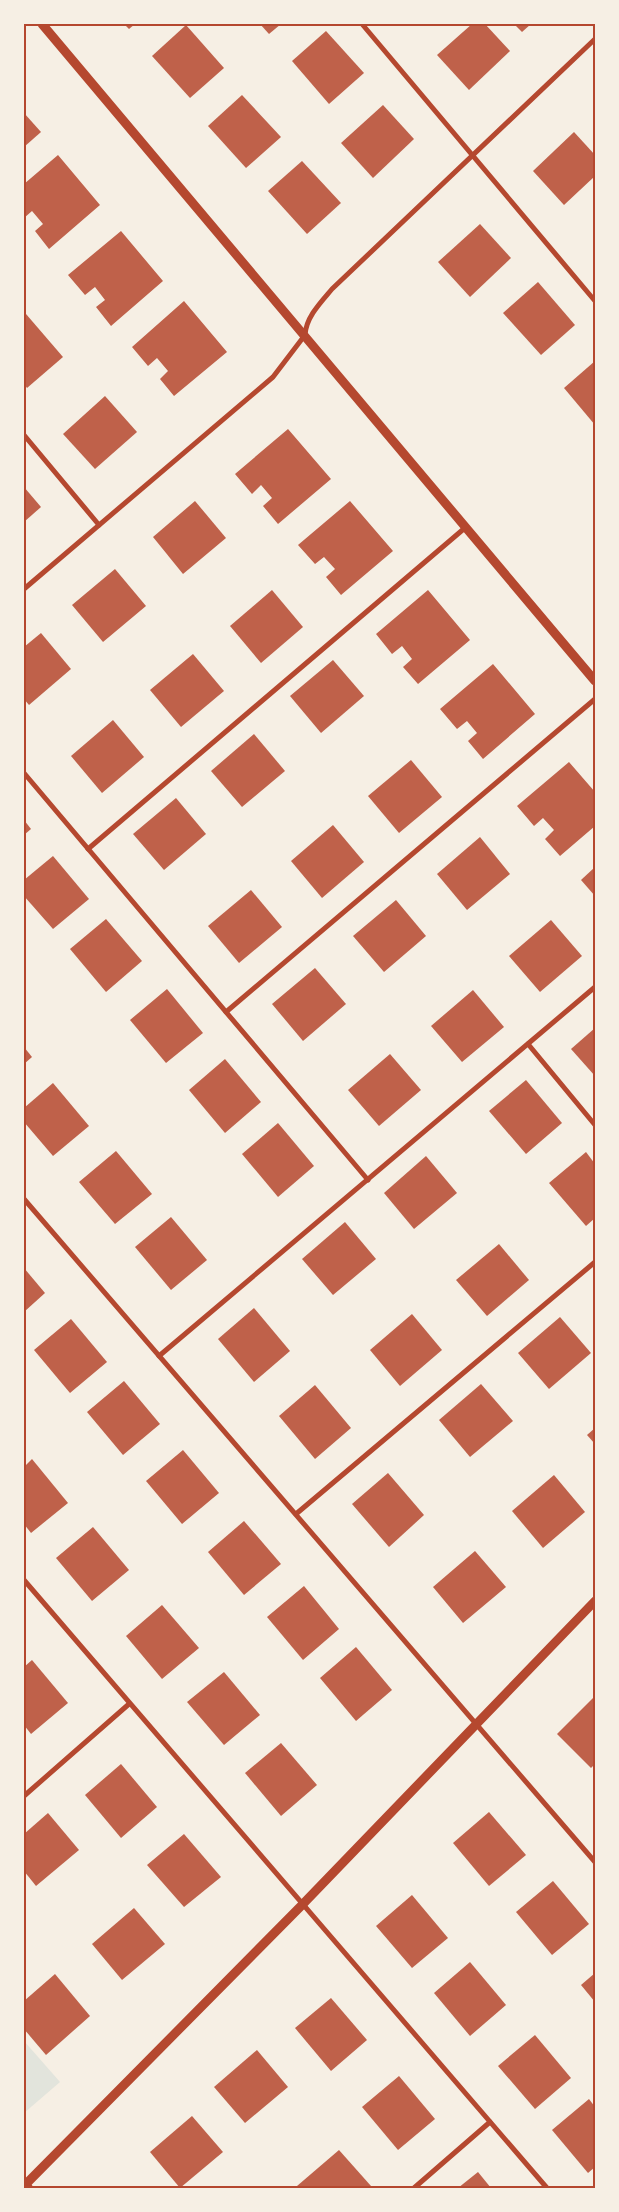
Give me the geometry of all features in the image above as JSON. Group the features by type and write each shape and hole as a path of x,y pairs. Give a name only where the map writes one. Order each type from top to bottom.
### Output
{"street":[{"path":"42,24 595,681"},
{"path":"362,24 595,301"},
{"path":"24,589 272,377 305,335 305,327 312,314 332,289 595,39"},
{"path":"24,435 99,525"},
{"path":"88,849 466,527"},
{"path":"226,1012 595,699"},
{"path":"24,773 368,1180"},
{"path":"159,1356 595,987"},
{"path":"528,1044 595,1125"},
{"path":"24,1199 595,1862"},
{"path":"296,1514 595,1262"},
{"path":"24,1580 547,2188"},
{"path":"26,2184 302,1905 595,1601"},
{"path":"24,1796 130,1704"},
{"path":"414,2188 490,2122"}],"shaded area":[{"path":"24,2041 60,2082 24,2113"}],"building":[{"path":"124,24 135,24 129,29"},
{"path":"260,24 281,24 269,34"},
{"path":"472,24 485,24 510,51 469,90 437,55"},
{"path":"514,24 531,24 522,32"},
{"path":"186,25 224,68 190,98 152,56"},
{"path":"326,31 364,73 329,104 292,61"},
{"path":"242,95 281,137 246,168 208,126"},
{"path":"383,105 414,139 373,178 341,143"},
{"path":"24,113 41,132 24,147"},
{"path":"574,132 595,155 595,176 564,205 533,171"},
{"path":"58,155 100,205 49,249 35,231 43,224 32,211 24,218 24,184"},
{"path":"302,161 341,203 307,234 268,191"},
{"path":"480,224 511,258 470,297 438,262"},
{"path":"121,231 163,281 111,326 96,307 105,300 95,287 85,295 68,275"},
{"path":"538,282 575,325 541,355 503,313"},
{"path":"184,301 227,352 174,396 160,379 168,371 157,358 148,366 132,347"},
{"path":"26,314 63,357 27,388 24,384 24,316"},
{"path":"595,361 595,425 564,388"},
{"path":"105,396 137,432 95,469 63,434"},
{"path":"288,429 331,479 278,524 263,506 272,498 261,485 252,494 235,474"},
{"path":"24,487 41,507 24,522"},
{"path":"195,501 226,538 183,574 153,537"},
{"path":"350,501 393,551 341,595 326,577 335,569 324,557 315,564 298,545"},
{"path":"115,569 146,606 103,642 72,605"},
{"path":"272,590 303,627 261,663 230,626"},
{"path":"428,590 470,640 418,684 403,667 412,659 402,646 392,654 376,634"},
{"path":"41,633 71,669 29,705 24,699 24,647"},
{"path":"193,654 224,691 181,727 150,690"},
{"path":"333,660 364,696 321,733 290,696"},
{"path":"493,664 535,714 483,759 468,741 477,733 467,721 457,729 440,709"},
{"path":"113,720 144,757 102,793 71,756"},
{"path":"254,734 285,771 242,807 211,771"},
{"path":"411,760 442,797 399,833 368,796"},
{"path":"569,762 595,792 595,826 560,856 545,839 554,830 543,818 534,826 517,806"},
{"path":"176,798 206,834 164,870 133,834"},
{"path":"24,820 31,829 24,835"},
{"path":"333,825 364,862 322,898 291,861"},
{"path":"480,837 510,874 467,910 437,874"},
{"path":"53,856 89,899 53,929 24,896 24,880"},
{"path":"595,867 595,896 581,880"},
{"path":"251,890 282,927 239,963 208,926"},
{"path":"396,900 426,936 384,972 353,936"},
{"path":"106,919 142,961 106,992 70,949"},
{"path":"551,920 582,956 540,992 509,956"},
{"path":"315,968 346,1004 303,1041 272,1004"},
{"path":"167,989 203,1033 166,1063 130,1020"},
{"path":"473,990 504,1027 462,1062 431,1026"},
{"path":"595,1028 595,1076 571,1049"},
{"path":"24,1047 32,1057 24,1064"},
{"path":"390,1054 421,1090 379,1126 348,1090"},
{"path":"225,1059 261,1102 225,1133 189,1090"},
{"path":"526,1080 562,1123 526,1154 489,1111"},
{"path":"53,1083 89,1126 53,1156 24,1122 24,1108"},
{"path":"278,1123 314,1166 278,1197 242,1154"},
{"path":"116,1151 152,1194 115,1224 79,1182"},
{"path":"586,1152 595,1164 595,1218 586,1226 549,1183"},
{"path":"426,1156 457,1193 414,1229 384,1193"},
{"path":"171,1217 207,1260 171,1290 135,1247"},
{"path":"345,1222 376,1259 333,1295 302,1259"},
{"path":"499,1244 529,1280 487,1316 456,1280"},
{"path":"24,1268 45,1293 24,1312"},
{"path":"254,1308 290,1351 254,1382 218,1339"},
{"path":"412,1314 442,1350 400,1386 370,1350"},
{"path":"560,1317 591,1353 549,1389 518,1353"},
{"path":"71,1319 107,1362 70,1393 34,1350"},
{"path":"124,1381 160,1424 123,1455 87,1412"},
{"path":"481,1384 513,1421 470,1457 439,1420"},
{"path":"315,1385 351,1428 315,1459 279,1416"},
{"path":"595,1428 595,1444 587,1435"},
{"path":"183,1450 219,1493 182,1524 146,1481"},
{"path":"32,1459 68,1503 31,1533 24,1524 24,1467"},
{"path":"388,1473 424,1515 389,1547 352,1504"},
{"path":"554,1475 585,1512 543,1548 512,1511"},
{"path":"244,1521 281,1564 244,1595 208,1552"},
{"path":"93,1527 129,1570 92,1601 56,1558"},
{"path":"475,1551 506,1587 463,1623 433,1587"},
{"path":"304,1586 339,1629 303,1660 267,1617"},
{"path":"162,1605 199,1648 162,1679 126,1636"},
{"path":"356,1647 392,1690 356,1721 320,1678"},
{"path":"32,1660 68,1703 31,1734 24,1725 24,1667"},
{"path":"224,1672 260,1715 224,1745 187,1702"},
{"path":"595,1696 595,1764 591,1768 557,1734"},
{"path":"281,1743 317,1785 281,1816 245,1773"},
{"path":"121,1764 157,1807 121,1838 85,1795"},
{"path":"489,1812 526,1855 489,1886 453,1843"},
{"path":"48,1813 79,1850 36,1886 24,1871 24,1834"},
{"path":"184,1834 221,1877 184,1907 147,1865"},
{"path":"553,1881 589,1924 552,1955 516,1912"},
{"path":"412,1895 448,1938 412,1968 376,1926"},
{"path":"134,1908 165,1944 122,1980 92,1944"},
{"path":"470,1962 506,2005 470,2036 434,1993"},
{"path":"595,1973 595,2002 581,1985"},
{"path":"55,1974 90,2016 46,2055 24,2029 24,2001"},
{"path":"331,1998 367,2040 331,2071 295,2028"},
{"path":"535,2035 571,2078 535,2109 498,2066"},
{"path":"257,2050 288,2087 245,2123 214,2087"},
{"path":"399,2076 435,2119 398,2150 362,2107"},
{"path":"589,2099 595,2107 595,2167 588,2173 552,2130"},
{"path":"192,2116 223,2152 180,2188 150,2152"},
{"path":"339,2150 371,2186 368,2188 299,2188 297,2186"},
{"path":"478,2172 491,2188 458,2188"}]}
